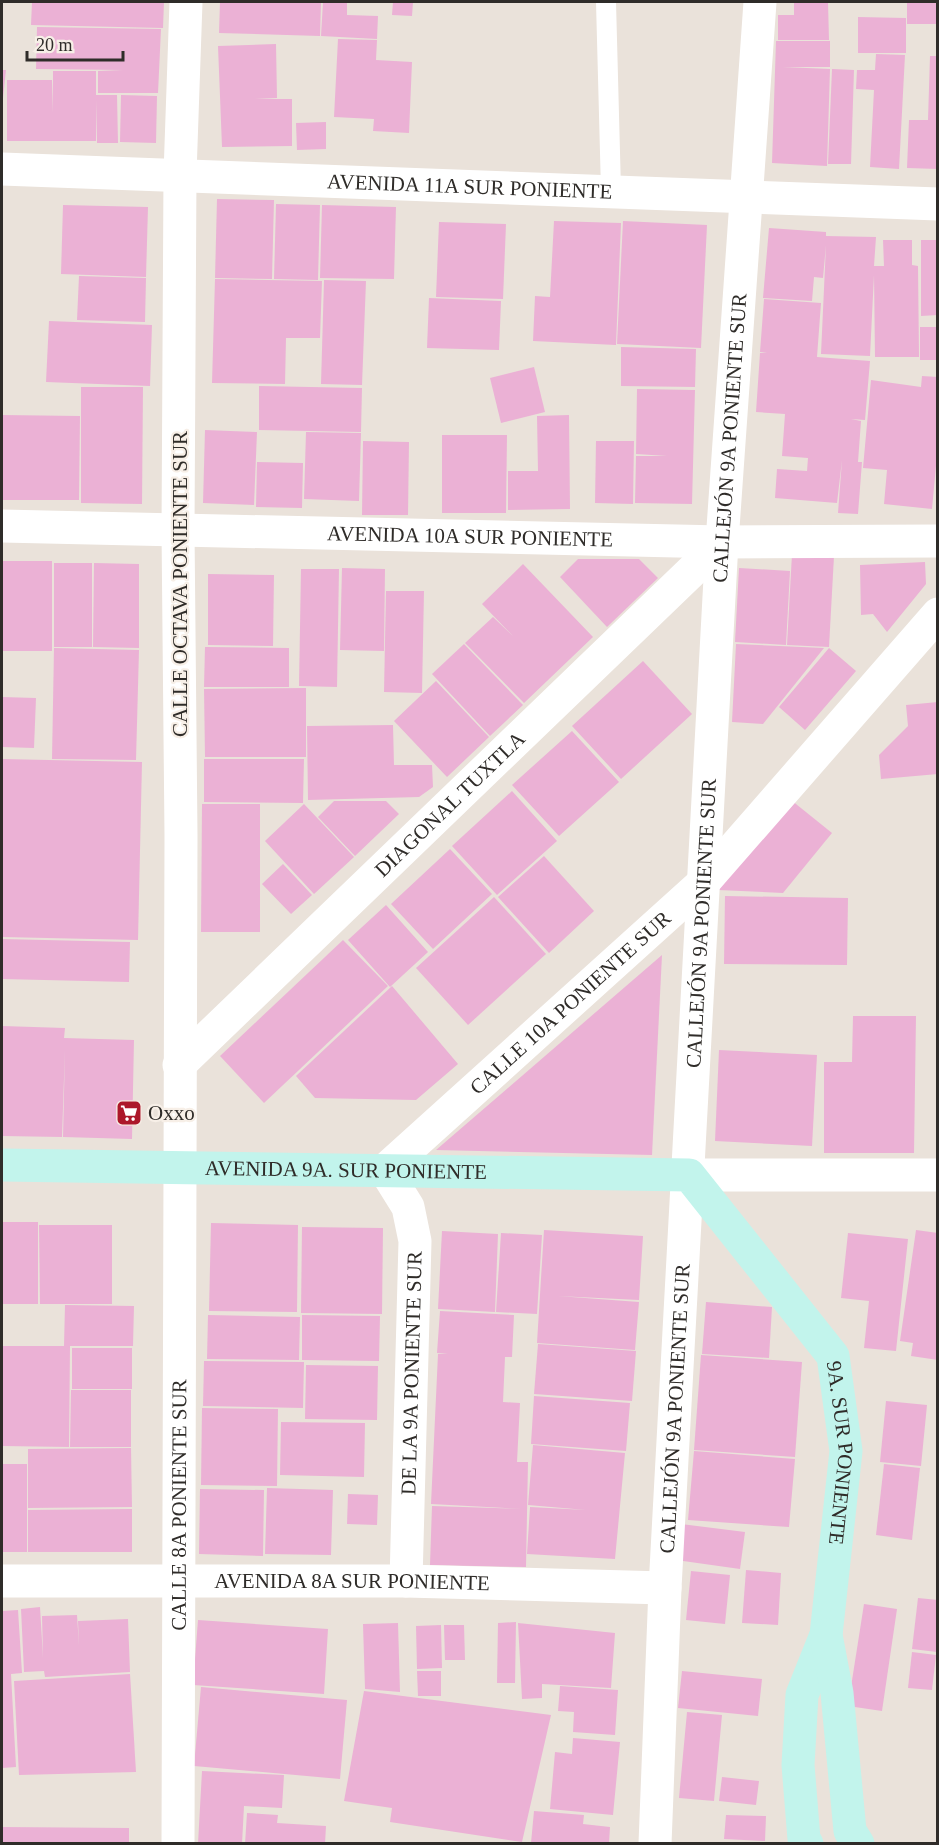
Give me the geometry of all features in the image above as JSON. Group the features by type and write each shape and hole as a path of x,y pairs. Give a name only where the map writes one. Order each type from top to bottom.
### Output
{"main road":[{"name":"AVENIDA 9A. SUR PONIENTE","path":"2,1165 689,1174"},
{"name":"9A. SUR PONIENTE","path":"689,1174 833,1356 846,1451 826,1635"},
{"path":"807,1844 804,1839 798,1765 802,1695 826,1635"},
{"path":"826,1635 837,1693 850,1831 858,1844"}],"street":[{"name":"CALLE OCTAVA PONIENTE SUR","path":"179,1167 180,174 186,2"},
{"name":"CALLEJÓN 9A PONIENTE SUR","path":"655,1844 665,1588 722,542 760,2"},
{"name":"AVENIDA 11A SUR PONIENTE","path":"2,169 938,204"},
{"name":"AVENIDA 10A SUR PONIENTE","path":"2,526 722,542 938,541"},
{"name":"DIAGONAL TUXTLA","path":"179,1065 722,542"},
{"name":"CALLE 10A PONIENTE SUR","path":"385,1170 704,882 938,614"},
{"name":"CALLE 8A PONIENTE SUR","path":"178,1844 179,1167"},
{"name":"DE LA 9A PONIENTE SUR","path":"385,1170 408,1207 415,1241 406,1581"},
{"path":"689,1174 938,1175"},
{"name":"AVENIDA 8A SUR PONIENTE","path":"2,1581 406,1581 665,1588"}],"lane":[{"path":"606,2 611,190"}],"building":[{"path":"32,2 164,2 163,28 31,25"},
{"path":"220,2 321,2 320,36 219,33"},
{"path":"323,2 347,2 347,15 378,16 377,39 321,36"},
{"path":"393,2 413,2 412,16 392,15"},
{"path":"794,2 828,2 829,40 778,40 778,15 794,15"},
{"path":"907,2 938,2 938,24 907,24"},
{"path":"858,17 906,18 906,53 858,53"},
{"path":"37,27 161,29 158,93 98,93 98,71 123,70 36,69"},
{"path":"338,39 377,40 376,60 412,62 409,133 373,131 374,119 334,117"},
{"path":"776,41 830,41 830,67 783,67 830,69 827,166 772,163"},
{"path":"276,44 277,98 255,99 292,99 292,146 222,147 218,46"},
{"path":"876,54 905,55 899,169 870,167 874,90 856,89 857,70 875,70"},
{"path":"930,56 938,56 938,169 907,168 909,120 928,120"},
{"path":"832,69 854,70 851,164 828,164"},
{"path":"2,70 6,70 3,98 2,98"},
{"path":"53,71 96,71 96,95 117,95 118,143 97,143 97,100 96,141 7,141 7,80 52,80 53,113"},
{"path":"121,95 157,96 156,143 120,142"},
{"path":"326,122 326,149 297,150 296,123"},
{"path":"217,199 274,200 272,279 215,278"},
{"path":"276,204 320,205 318,280 274,279"},
{"path":"63,205 148,207 146,277 61,274"},
{"path":"322,205 396,207 394,279 320,278"},
{"path":"554,221 621,223 616,345 533,341 535,296 550,297"},
{"path":"623,221 707,225 701,348 617,344"},
{"path":"439,222 506,224 503,299 436,297"},
{"path":"769,228 826,232 826,236 876,237 874,266 884,266 883,240 912,240 912,265 918,266 919,357 875,357 874,275 870,356 821,354 826,245 823,278 814,277 812,301 763,298"},
{"path":"921,240 938,240 938,315 921,316"},
{"path":"79,276 146,278 145,322 77,320"},
{"path":"215,279 322,281 320,338 286,338 285,384 212,383"},
{"path":"324,280 366,281 362,385 321,384"},
{"path":"429,298 501,301 499,350 427,348"},
{"path":"764,299 821,303 817,357 870,361 865,420 851,419 861,421 858,462 862,462 858,514 838,513 842,460 837,503 775,498 777,469 807,471 808,458 782,456 785,414 756,412 760,353 767,353 760,352"},
{"path":"49,321 152,325 150,386 46,382"},
{"path":"920,327 938,327 938,360 920,360"},
{"path":"621,347 696,349 695,387 621,386"},
{"path":"534,367 545,412 501,423 490,378"},
{"path":"922,376 938,377 938,444 932,509 884,504 887,470 863,468 871,380 921,387"},
{"path":"259,386 362,388 361,432 259,430"},
{"path":"81,387 143,387 142,504 81,503"},
{"path":"637,389 695,390 692,504 635,503 636,456 667,456 636,454"},
{"path":"2,415 80,416 79,500 2,500"},
{"path":"569,415 570,509 508,510 508,471 538,471 537,416"},
{"path":"205,430 257,432 254,505 203,503"},
{"path":"306,432 361,433 359,501 304,499"},
{"path":"442,435 507,435 506,513 442,513"},
{"path":"363,441 409,442 408,515 362,515"},
{"path":"596,441 634,441 633,504 595,503"},
{"path":"257,462 303,463 302,508 256,507"},
{"path":"792,554 834,556 829,647 787,645"},
{"path":"578,559 639,559 658,578 607,627 560,577"},
{"path":"2,561 52,561 52,651 2,651"},
{"path":"925,562 926,584 887,632 873,614 861,615 860,565"},
{"path":"54,563 92,563 92,647 54,647"},
{"path":"94,563 139,564 139,648 93,647"},
{"path":"523,564 593,637 524,703 465,643 493,617 513,636 482,604"},
{"path":"342,568 385,569 384,651 340,650"},
{"path":"739,568 790,571 786,645 735,642"},
{"path":"301,569 339,569 337,687 299,686"},
{"path":"208,574 274,575 273,646 208,645"},
{"path":"386,591 424,591 422,693 384,692"},
{"path":"464,644 523,705 490,736 432,674"},
{"path":"736,644 824,648 763,724 732,722"},
{"path":"205,647 289,648 289,687 204,687"},
{"path":"54,648 139,650 136,760 52,759"},
{"path":"829,648 856,671 805,730 779,707"},
{"path":"643,661 692,714 621,779 572,726"},
{"path":"436,681 489,737 447,777 394,721"},
{"path":"306,688 306,757 205,757 204,689"},
{"path":"2,697 36,698 34,748 2,747"},
{"path":"938,702 938,774 881,779 879,755 908,726 906,705"},
{"path":"393,725 394,765 432,765 433,787 419,797 308,800 307,726"},
{"path":"572,731 619,782 559,836 512,785"},
{"path":"2,759 142,762 138,940 2,937"},
{"path":"204,759 304,759 303,803 204,802"},
{"path":"512,791 557,841 497,895 452,846"},
{"path":"791,800 832,833 783,893 718,890"},
{"path":"334,801 386,801 399,814 355,856 318,817"},
{"path":"202,804 260,804 260,932 201,932"},
{"path":"304,804 354,857 314,894 265,841"},
{"path":"450,849 492,894 433,949 391,904"},
{"path":"544,856 594,911 549,953 498,897"},
{"path":"283,864 312,895 291,914 262,884"},
{"path":"725,896 848,898 847,965 724,964"},
{"path":"494,897 546,954 468,1025 416,968"},
{"path":"386,905 428,952 390,987 348,940"},
{"path":"2,939 130,942 129,982 2,979"},
{"path":"343,940 388,986 264,1103 220,1056"},
{"path":"662,955 652,1155 436,1150"},
{"path":"392,986 458,1064 416,1100 315,1098 296,1076"},
{"path":"853,1016 916,1016 914,1153 824,1153 824,1062 852,1062"},
{"path":"2,1026 65,1028 64,1038 134,1040 132,1139 63,1137 65,1049 62,1137 2,1136"},
{"path":"719,1050 817,1055 812,1146 715,1141"},
{"path":"2,1222 38,1222 38,1304 2,1304"},
{"path":"211,1223 298,1225 297,1312 209,1311"},
{"path":"39,1225 112,1225 112,1304 40,1304"},
{"path":"302,1227 383,1228 382,1314 301,1313"},
{"path":"544,1230 643,1236 639,1300 558,1296 639,1302 635,1350 537,1343"},
{"path":"916,1230 938,1233 938,1360 911,1356 913,1343 900,1341"},
{"path":"442,1231 498,1234 495,1312 438,1309"},
{"path":"501,1233 542,1235 537,1314 496,1312"},
{"path":"848,1233 908,1239 896,1351 864,1348 869,1301 841,1298"},
{"path":"706,1302 772,1307 769,1358 702,1354"},
{"path":"65,1305 134,1306 133,1346 70,1346 69,1447 2,1446 2,1346 64,1346"},
{"path":"440,1311 514,1315 512,1357 505,1357 503,1402 520,1403 517,1462 528,1462 526,1567 430,1565 432,1506 522,1509 431,1504 438,1354 448,1354 437,1353"},
{"path":"208,1315 300,1317 299,1360 207,1359"},
{"path":"302,1315 380,1316 379,1361 302,1360"},
{"path":"538,1344 636,1351 632,1401 534,1394"},
{"path":"72,1348 132,1348 132,1389 72,1389"},
{"path":"701,1355 802,1362 795,1457 694,1450"},
{"path":"204,1361 304,1362 303,1408 203,1406"},
{"path":"306,1365 378,1366 377,1420 305,1419"},
{"path":"71,1390 131,1390 131,1447 70,1447"},
{"path":"534,1396 630,1403 626,1451 531,1444"},
{"path":"886,1401 927,1405 921,1466 880,1462"},
{"path":"202,1408 278,1409 277,1486 201,1485"},
{"path":"281,1422 365,1423 364,1477 280,1475"},
{"path":"533,1445 625,1453 615,1559 527,1554 530,1507 586,1510 528,1505"},
{"path":"131,1448 132,1507 28,1508 28,1449"},
{"path":"694,1451 795,1459 789,1527 688,1520"},
{"path":"2,1464 27,1464 27,1552 2,1552"},
{"path":"884,1464 920,1468 912,1540 876,1535"},
{"path":"267,1488 333,1490 331,1555 265,1554"},
{"path":"200,1489 264,1490 263,1556 199,1554"},
{"path":"348,1494 378,1495 377,1525 347,1524"},
{"path":"132,1509 132,1552 28,1552 28,1510"},
{"path":"681,1524 745,1532 740,1569 676,1560"},
{"path":"746,1570 781,1573 778,1625 742,1623"},
{"path":"691,1571 730,1575 725,1624 686,1620"},
{"path":"918,1598 938,1600 937,1652 912,1649"},
{"path":"864,1604 897,1609 882,1711 848,1706"},
{"path":"40,1607 43,1658 42,1616 77,1615 79,1646 78,1621 128,1619 130,1672 45,1677 44,1671 24,1672 21,1609"},
{"path":"18,1610 22,1673 11,1674 16,1767 2,1768 2,1611"},
{"path":"198,1620 328,1629 324,1694 193,1685"},
{"path":"516,1622 515,1683 497,1683 498,1623"},
{"path":"398,1623 400,1692 365,1689 363,1624"},
{"path":"518,1623 615,1633 611,1688 542,1684 542,1698 522,1699"},
{"path":"441,1625 442,1668 417,1669 416,1626"},
{"path":"444,1625 464,1625 465,1660 445,1660"},
{"path":"912,1652 936,1655 932,1690 908,1688"},
{"path":"417,1671 441,1671 441,1696 418,1696"},
{"path":"682,1671 762,1679 758,1716 678,1708"},
{"path":"130,1674 136,1772 19,1775 14,1681"},
{"path":"560,1686 618,1690 615,1735 573,1732 574,1712 558,1711"},
{"path":"201,1687 347,1700 340,1779 194,1766"},
{"path":"364,1691 551,1715 522,1842 390,1822 392,1808 344,1801"},
{"path":"687,1712 722,1715 714,1801 679,1798"},
{"path":"573,1738 620,1742 613,1815 550,1809 555,1752 572,1754"},
{"path":"202,1771 284,1775 282,1808 244,1806 242,1844 198,1844"},
{"path":"722,1777 759,1781 756,1805 719,1801"},
{"path":"534,1811 584,1815 583,1824 610,1827 609,1844 531,1843"},
{"path":"247,1813 278,1815 277,1823 326,1826 325,1844 245,1844"},
{"path":"726,1815 766,1816 765,1841 724,1839"},
{"path":"2,1827 129,1828 129,1844 2,1844"}],"place":[{"name":"Oxxo","path":"129,1113"}]}
